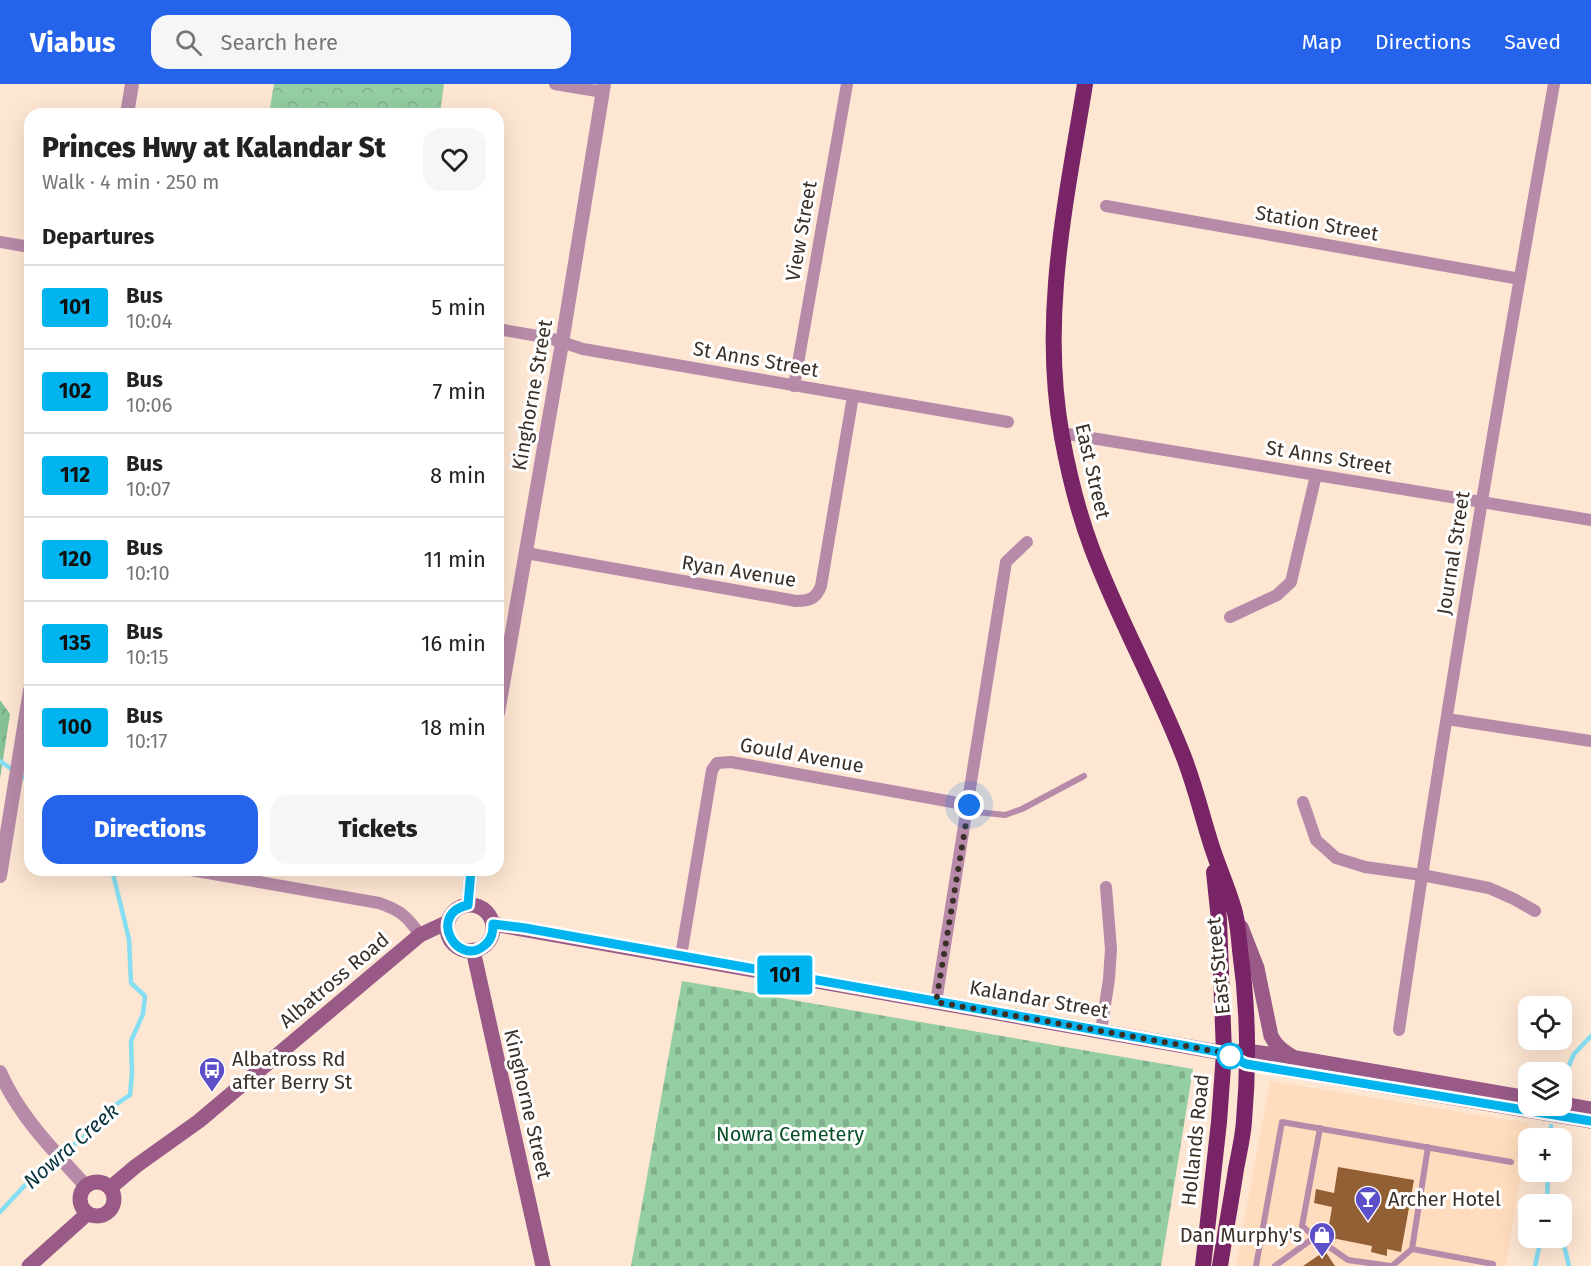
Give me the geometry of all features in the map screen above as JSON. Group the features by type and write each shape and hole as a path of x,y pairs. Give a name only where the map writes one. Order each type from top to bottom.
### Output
{"highway":[{"name":"East Street","path":"1085,84 1064,208 1054,287 1054,366 1061,433 1074,496 1092,549 1114,603 1183,753 1235,914 1245,988 1247,1057"},
{"name":"East Street","path":"1211,845 1219,920 1224,1053"},
{"name":"Hollands Road","path":"1203,1266 1224,1053"},
{"path":"1220,1266 1244,1125 1247,1057"}],"main road":[{"path":"475,905 487,911 493,924 493,931 486,944 480,948 467,950 455,945 448,934 448,922 451,915 462,906 475,905"},
{"path":"1235,914 1257,968 1271,1036 1280,1049 1296,1058"},
{"name":"Albatross Road","path":"110,1188 136,1166 199,1121 420,935 448,922"},
{"name":"Kalandar Street","path":"493,924 1247,1057 1591,1121"},
{"name":"Kinghorne Street","path":"473,950 543,1266"},
{"name":"Kalandar Street","path":"1247,1057 1296,1058 1518,1096"},
{"path":"1572,1106 1591,1109"},
{"path":"98,1182 107,1185 113,1191 115,1200 112,1209 105,1215 87,1214 81,1207 80,1198 86,1186 98,1182"},
{"path":"29,1266 87,1214"}],"street":[{"path":"128,108 132,84"},
{"path":"555,84 604,88"},
{"name":"View Street","path":"794,386 847,84"},
{"name":"Journal Street","path":"1399,1030 1481,502 1554,84"},
{"name":"Kinghorne Street","path":"504,679 604,88"},
{"name":"Station Street","path":"1107,206 1520,279"},
{"path":"0,242 24,246"},
{"name":"St Anns Street","path":"504,330 549,338 576,348 1008,422"},
{"name":"Ryan Avenue","path":"526,554 796,601 807,601 814,597 821,586 853,396"},
{"name":"St Anns Street","path":"1061,433 1591,520"},
{"path":"1230,617 1277,595 1291,582 1316,475"},
{"path":"936,1002 1006,562 1027,542"},
{"path":"1447,719 1591,741"},
{"path":"0,876 3,839 24,728"},
{"name":"Gould Avenue","path":"681,957 712,770 717,763 731,762 968,808"},
{"path":"1303,802 1316,840 1336,858 1365,867 1489,888 1514,898 1535,911"},
{"path":"259,876 393,908 404,915 420,935"},
{"path":"468,905 470,876"},
{"path":"1101,1031 1111,949 1106,886"},
{"path":"0,1072 16,1102 42,1137 86,1186"}],"lane":[{"path":"968,808 1005,815 1022,809 1084,776"},
{"path":"1257,1266 1282,1122 1510,1162"},
{"path":"1320,1128 1302,1226 1348,1260 1391,1266 1412,1249 1428,1147"},
{"path":"1275,1266 1316,1237"},
{"path":"1412,1249 1493,1264"}],"shaded area":[{"path":"1270,1081 1529,1123 1528,1128 1518,1128 1520,1182 1506,1266 1236,1266"}],"green space":[{"path":"274,84 444,84 441,108 270,108"},
{"path":"0,700 10,714 0,779"},
{"name":"Nowra Cemetery","path":"682,981 1193,1069 1161,1266 631,1266"}],"building":[{"name":"Archer Hotel","path":"1338,1167 1414,1180 1401,1252 1387,1249 1387,1256 1371,1252 1372,1246 1327,1237 1332,1207 1314,1203 1316,1189 1334,1193"},
{"name":"Dan Murphy's","path":"1325,1251 1335,1266 1303,1266"}],"waterway":[{"name":"Nowra Creek","path":"0,761 24,778"},
{"name":"Nowra Creek","path":"0,1212 41,1168 83,1138 103,1113 130,1095 131,1041 143,1014 145,996 131,983 129,939 113,876"},
{"path":"1570,1062 1574,1054 1591,1036"},
{"path":"1547,1194 1548,1182"},
{"path":"1535,1266 1539,1248"},
{"path":"1565,1248 1569,1266"}],"bus line":[{"name":"101","path":"470,876 468,905 462,906 451,915 447,928 455,945 467,950 480,948 486,944 491,938 493,924 525,928 1224,1053 1246,1064 1591,1121"}],"place":[{"name":"Albatross Rd after Berry St","path":"212,1093"},
{"name":"Archer Hotel","path":"1368,1222"},
{"name":"Dan Murphy's","path":"1322,1258"}],"route":[{"path":"969,805 936,1002 1224,1053 1235,1058 1230,1056"}]}
